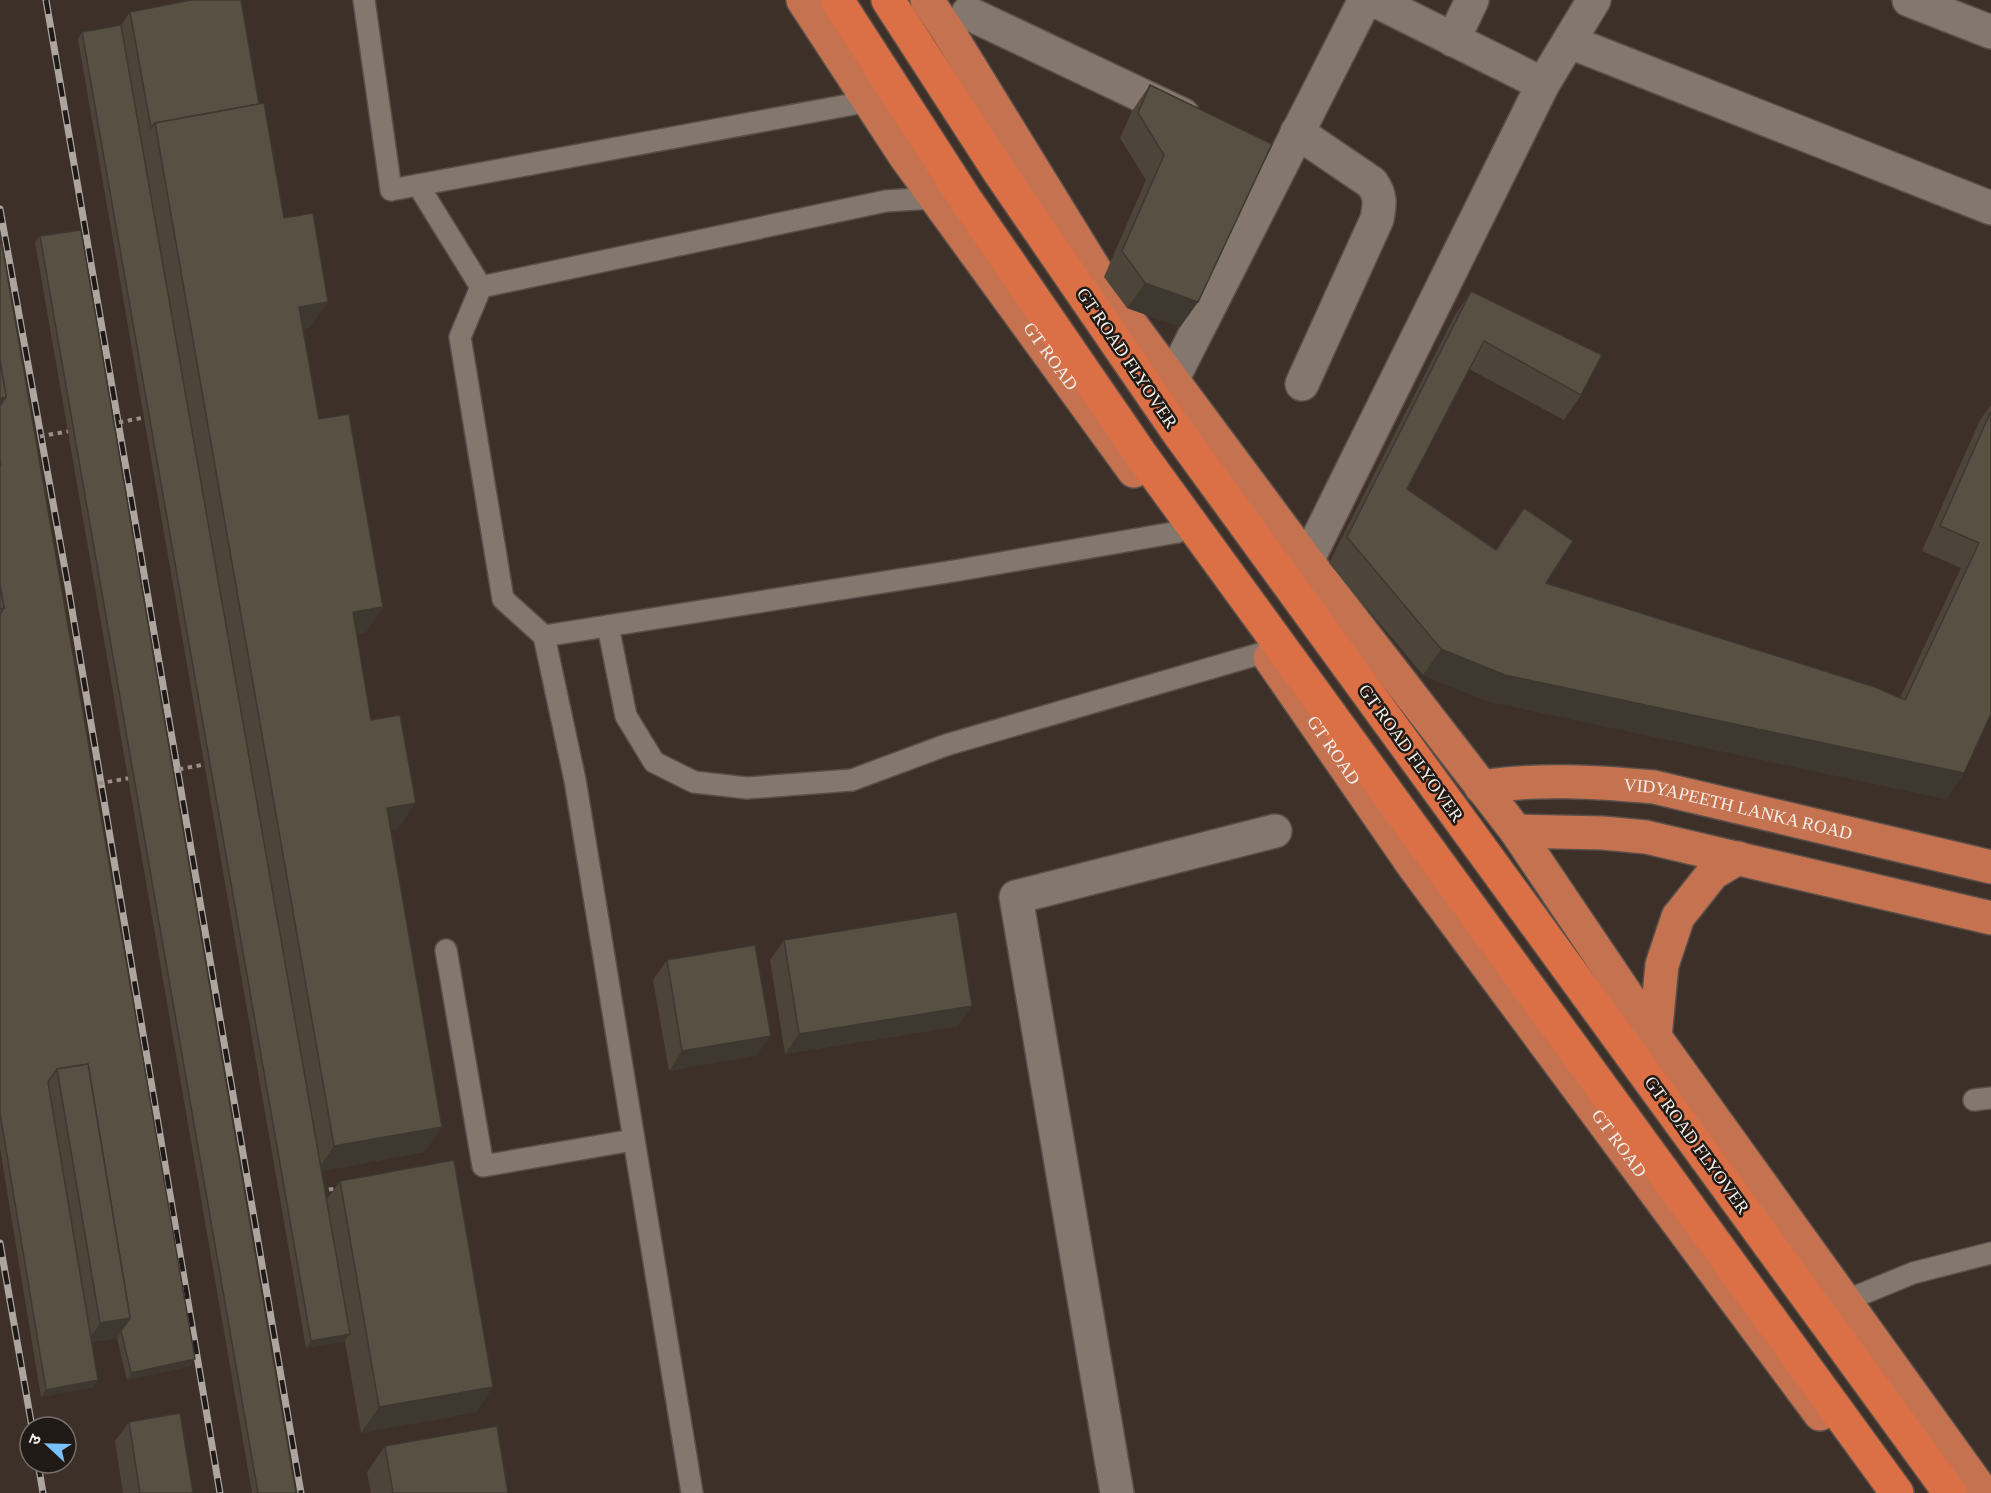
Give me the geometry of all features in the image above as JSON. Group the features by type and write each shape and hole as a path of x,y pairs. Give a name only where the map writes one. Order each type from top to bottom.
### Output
{"highway":[{"path":"837,0 964,197 1142,456 1897,1493"},
{"name":"GT ROAD FLYOVER","path":"888,0 1000,173 1177,431 1950,1493"}],"main road":[{"name":"GT ROAD","path":"803,0 934,198 1266,652 1415,868 1878,1493"},
{"path":"927,0 963,15 1116,304 1307,561 1516,831 1655,1037 1983,1493"},
{"name":"VIDYAPEETH LANKA ROAD","path":"1481,787 1511,782 1606,783 1654,787 1991,867"},
{"path":"1516,831 1603,833 1646,837 1991,918"},
{"path":"1655,1037 1662,965 1678,917 1713,873 1738,858"}],"street":[{"path":"1172,380 1272,157 1297,132 1365,0"},
{"path":"1374,0 1543,84"},
{"path":"1453,40 1472,0"},
{"path":"1307,561 1543,84 1594,0"},
{"path":"1909,0 1991,32"},
{"path":"963,15 1209,127"},
{"path":"1570,42 1991,208"},
{"path":"1297,132 1372,183 1380,194 1377,219 1302,384"},
{"path":"1117,1493 1016,897 1275,831"}],"lane":[{"path":"364,0 391,190 870,101"},
{"path":"418,185 481,287"},
{"path":"481,287 886,201 934,198"},
{"path":"481,287 460,338 503,599 544,636 574,780 692,1493"},
{"path":"544,636 954,571 1178,532"},
{"path":"608,626 626,716 654,762 694,782 747,788 852,780 946,745 1266,652"},
{"path":"446,950 483,1166 633,1140"},
{"path":"1845,1301 1913,1273 1991,1253"}],"path":[{"path":"103,425 149,417"},
{"path":"23,439 80,429"},
{"path":"159,773 217,763"},
{"path":"89,785 136,777"},
{"path":"319,1191 343,1187"}],"building":[{"path":"191,0 241,0 259,104 155,123 151,128 130,12"},
{"path":"121,25 350,1334 311,1341 82,32"},
{"path":"1150,85 1272,144 1198,302 1145,283 1122,251 1164,155 1138,113"},
{"path":"264,103 284,218 313,213 328,302 299,307 319,419 349,414 383,607 353,612 371,720 400,715 416,803 387,808 442,1127 334,1146 155,123"},
{"path":"81,230 296,1493 258,1493 40,236"},
{"path":"0,233 195,1359 131,1373 121,1331 130,1318 88,1064 57,1069 48,1082 98,1380 46,1390 0,1113 0,614 4,608 0,585 0,406 6,397 0,360"},
{"path":"1471,291 1602,355 1581,395 1484,341 1407,489 1496,550 1524,508 1573,541 1546,583 1875,687 1905,700 1979,543 1940,526 1991,411 1991,714 1964,773 1505,675 1441,649 1347,537"},
{"path":"0,360 6,397 0,398"},
{"path":"0,585 4,608 0,609"},
{"path":"957,912 972,1006 799,1034 784,940"},
{"path":"755,945 771,1036 682,1051 667,960"},
{"path":"88,1064 130,1318 100,1323 57,1069"},
{"path":"454,1160 493,1387 379,1407 340,1181"},
{"path":"180,1413 193,1493 140,1493 129,1422"},
{"path":"497,1426 508,1493 393,1493 385,1446"}],"railway":[{"path":"46,0 301,1493"},
{"path":"0,209 68,586 220,1493"},
{"path":"0,1243 30,1415"},
{"path":"40,1475 43,1493"}]}
